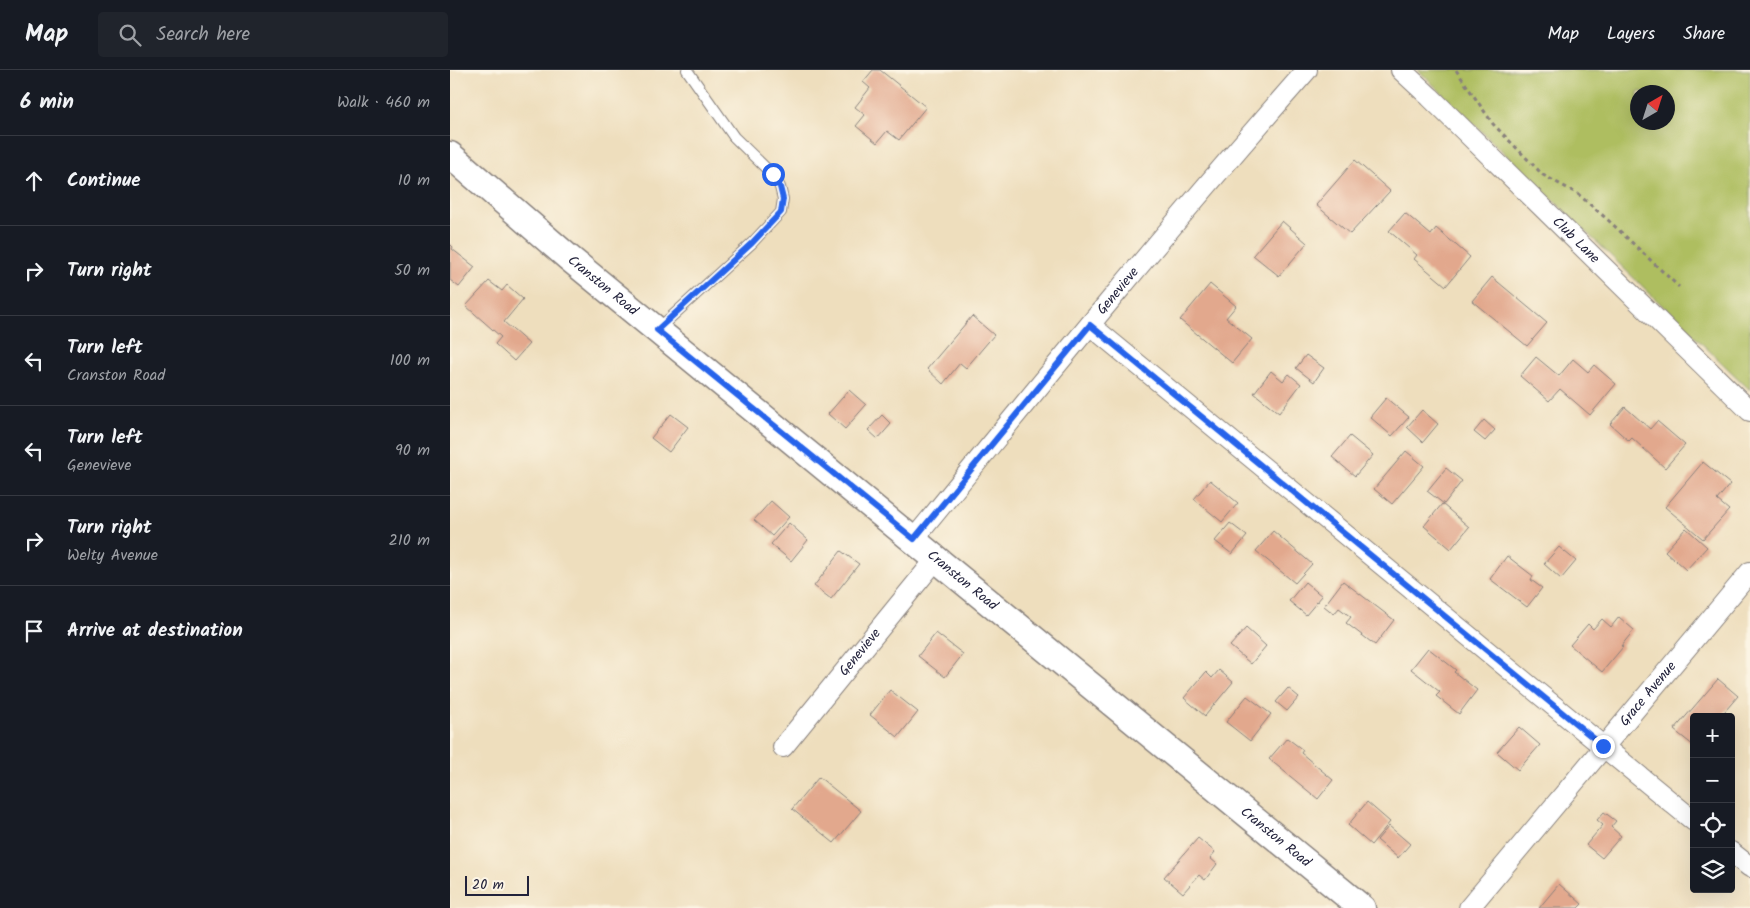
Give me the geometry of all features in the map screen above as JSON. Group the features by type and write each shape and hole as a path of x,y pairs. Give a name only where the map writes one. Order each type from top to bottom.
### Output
{"street":[{"name":"Genevieve","path":"914,539 1244,141 1307,70"},
{"name":"Club Lane","path":"1401,70 1750,411"},
{"name":"Cranston Road","path":"450,155 569,258 1362,908"},
{"path":"1090,325 1690,818"},
{"name":"Genevieve","path":"783,747 937,558"},
{"name":"Grace Avenue","path":"1469,908 1750,572"},
{"path":"1735,855 1750,867"}],"lane":[{"path":"657,330 752,243 781,212 783,199 780,187 773,174 734,137 687,70"}],"path":[{"path":"1456,70 1493,124 1543,174 1578,194 1679,287"}],"green space":[{"path":"1418,70 1750,70 1750,390"}],"building":[{"path":"873,70 880,70 926,107 899,140 887,131 877,143 856,126 865,115 855,107 870,88 863,82"},
{"path":"1355,160 1390,191 1350,234 1316,205"},
{"path":"1405,213 1431,235 1436,228 1470,257 1446,286 1414,259 1417,255 1389,231"},
{"path":"1282,221 1307,243 1279,276 1253,255"},
{"path":"450,244 453,247 452,249 475,267 459,287 450,280"},
{"path":"1492,277 1547,323 1527,346 1472,301"},
{"path":"489,281 502,291 507,285 523,299 504,322 529,344 514,361 495,344 501,337 466,306"},
{"path":"1210,284 1236,306 1226,318 1252,339 1232,363 1180,320"},
{"path":"972,316 994,335 966,368 960,363 943,384 927,369"},
{"path":"1306,355 1324,368 1314,382 1296,368"},
{"path":"1536,357 1559,376 1573,359 1588,372 1594,365 1616,384 1590,415 1560,389 1549,401 1520,376"},
{"path":"1271,371 1283,381 1289,374 1301,384 1279,413 1254,393"},
{"path":"849,390 866,405 845,429 828,414"},
{"path":"1386,398 1409,417 1392,436 1370,417"},
{"path":"1625,407 1650,429 1657,421 1685,445 1665,468 1632,438 1629,441 1610,424"},
{"path":"1422,410 1438,424 1423,442 1407,427"},
{"path":"671,414 688,427 669,452 651,438"},
{"path":"882,415 891,424 878,439 868,430"},
{"path":"1484,420 1495,430 1485,441 1474,432"},
{"path":"1350,436 1373,455 1355,476 1332,457"},
{"path":"1406,451 1424,466 1392,504 1374,489"},
{"path":"1703,462 1730,484 1717,500 1729,510 1703,539 1665,507"},
{"path":"1446,468 1462,481 1444,504 1427,491"},
{"path":"1210,480 1238,503 1222,522 1194,499"},
{"path":"771,501 789,517 772,536 754,520"},
{"path":"1442,504 1469,527 1451,549 1424,526"},
{"path":"789,523 808,540 791,561 771,544"},
{"path":"1230,523 1247,536 1232,554 1215,541"},
{"path":"1686,528 1707,547 1686,570 1665,551"},
{"path":"1273,531 1312,564 1295,583 1256,551"},
{"path":"1559,547 1576,561 1561,579 1544,564"},
{"path":"841,551 859,564 831,599 814,586"},
{"path":"1507,556 1533,576 1531,580 1542,588 1527,607 1490,579"},
{"path":"1343,581 1394,620 1375,645 1346,623 1351,617 1339,608 1334,614 1324,606"},
{"path":"1305,582 1322,596 1306,615 1289,601"},
{"path":"1619,617 1634,630 1621,646 1623,647 1602,672 1570,645 1588,624 1593,629 1602,619 1611,627"},
{"path":"1246,628 1266,646 1251,664 1230,646"},
{"path":"936,633 963,654 945,677 918,656"},
{"path":"1428,648 1456,670 1454,672 1477,690 1459,714 1436,696 1440,692 1411,669"},
{"path":"1219,670 1233,682 1205,716 1184,698 1206,672 1212,678"},
{"path":"1718,679 1738,696 1723,713 1690,713 1690,743 1674,730"},
{"path":"1288,688 1299,697 1287,711 1276,702"},
{"path":"890,690 918,712 898,737 870,715"},
{"path":"1247,696 1271,714 1250,741 1226,722"},
{"path":"1519,727 1540,745 1518,770 1497,752"},
{"path":"1287,738 1303,750 1301,753 1333,780 1318,799 1269,759"},
{"path":"819,777 861,811 834,843 792,809"},
{"path":"1367,802 1390,822 1371,845 1348,825"},
{"path":"1604,812 1616,821 1611,827 1621,836 1602,858 1586,845 1603,825 1597,820"},
{"path":"1389,826 1410,844 1398,858 1377,840"},
{"path":"1198,838 1215,852 1210,858 1217,864 1205,880 1199,875 1183,893 1164,877"},
{"path":"1559,884 1582,904 1578,908 1539,908"}],"route":[{"path":"773,174 780,187 783,199 781,212 752,243 657,330 914,539 1090,325 1603,746"}]}
